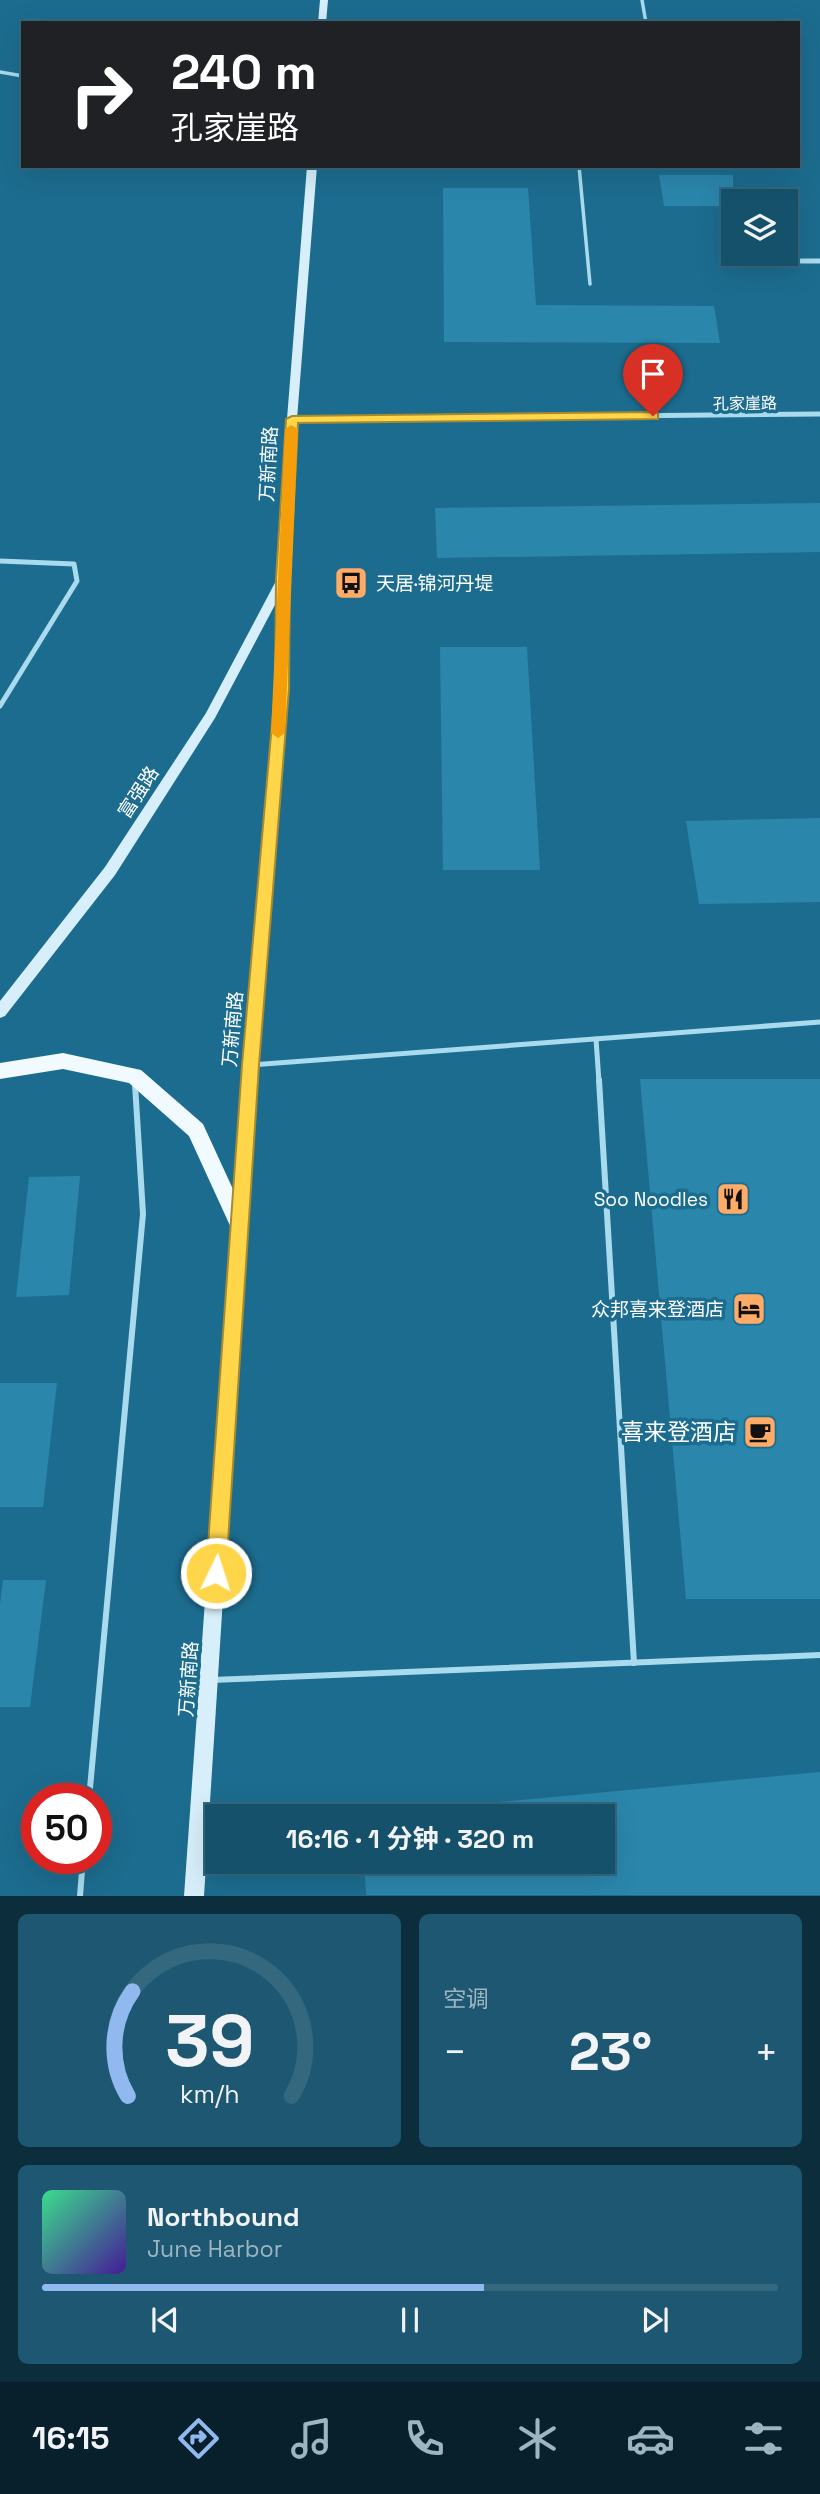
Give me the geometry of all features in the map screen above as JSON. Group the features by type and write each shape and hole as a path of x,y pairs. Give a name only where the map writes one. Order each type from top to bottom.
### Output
{"main road":[{"path":"322,21 324,0"},
{"name":"万新南路","path":"194,1895 250,1065 282,689 283,578 292,419 312,168"},
{"name":"富强路","path":"0,1012 110,870 212,715 283,578"},
{"path":"0,1072 63,1061 134,1076 196,1130 239,1224"}],"street":[{"path":"801,261 820,261"},
{"name":"孔家崖路","path":"292,419 820,414"}],"lane":[{"path":"642,0 646,21"},
{"path":"0,72 21,76"},
{"path":"579,168 590,284"},
{"path":"0,561 74,564 77,581 0,706"},
{"path":"250,1065 820,1021"},
{"path":"596,1039 634,1662"},
{"path":"90,1783 143,1214 134,1076"},
{"path":"209,1680 820,1655"},
{"path":"80,1895 82,1874"}],"building":[{"path":"659,175 733,175 733,189 721,189 721,206 664,206"},
{"path":"443,188 528,188 536,305 714,306 720,343 444,342"},
{"path":"820,503 820,552 437,558 435,508"},
{"path":"440,647 527,647 540,870 443,870"},
{"path":"820,818 820,902 699,904 686,821"},
{"path":"640,1079 820,1079 820,1599 686,1599"},
{"path":"80,1176 69,1295 16,1297 29,1177"},
{"path":"0,1383 57,1383 43,1507 0,1507"},
{"path":"3,1580 46,1580 30,1707 0,1707 0,1604"},
{"path":"820,1772 820,1895 366,1895 365,1874 615,1874 615,1804 478,1804"}],"slow traffic":[{"path":"278,733 282,689 283,578 291,429"}],"place":[{"name":"天居·锦河丹堤","path":"351,583"},
{"name":"Soo Noodles","path":"733,1199"},
{"name":"众邦喜来登酒店","path":"749,1309"},
{"name":"喜来登酒店","path":"760,1432"}],"route":[{"path":"216,1573 250,1065 282,689 283,578 292,419 653,416"}]}
